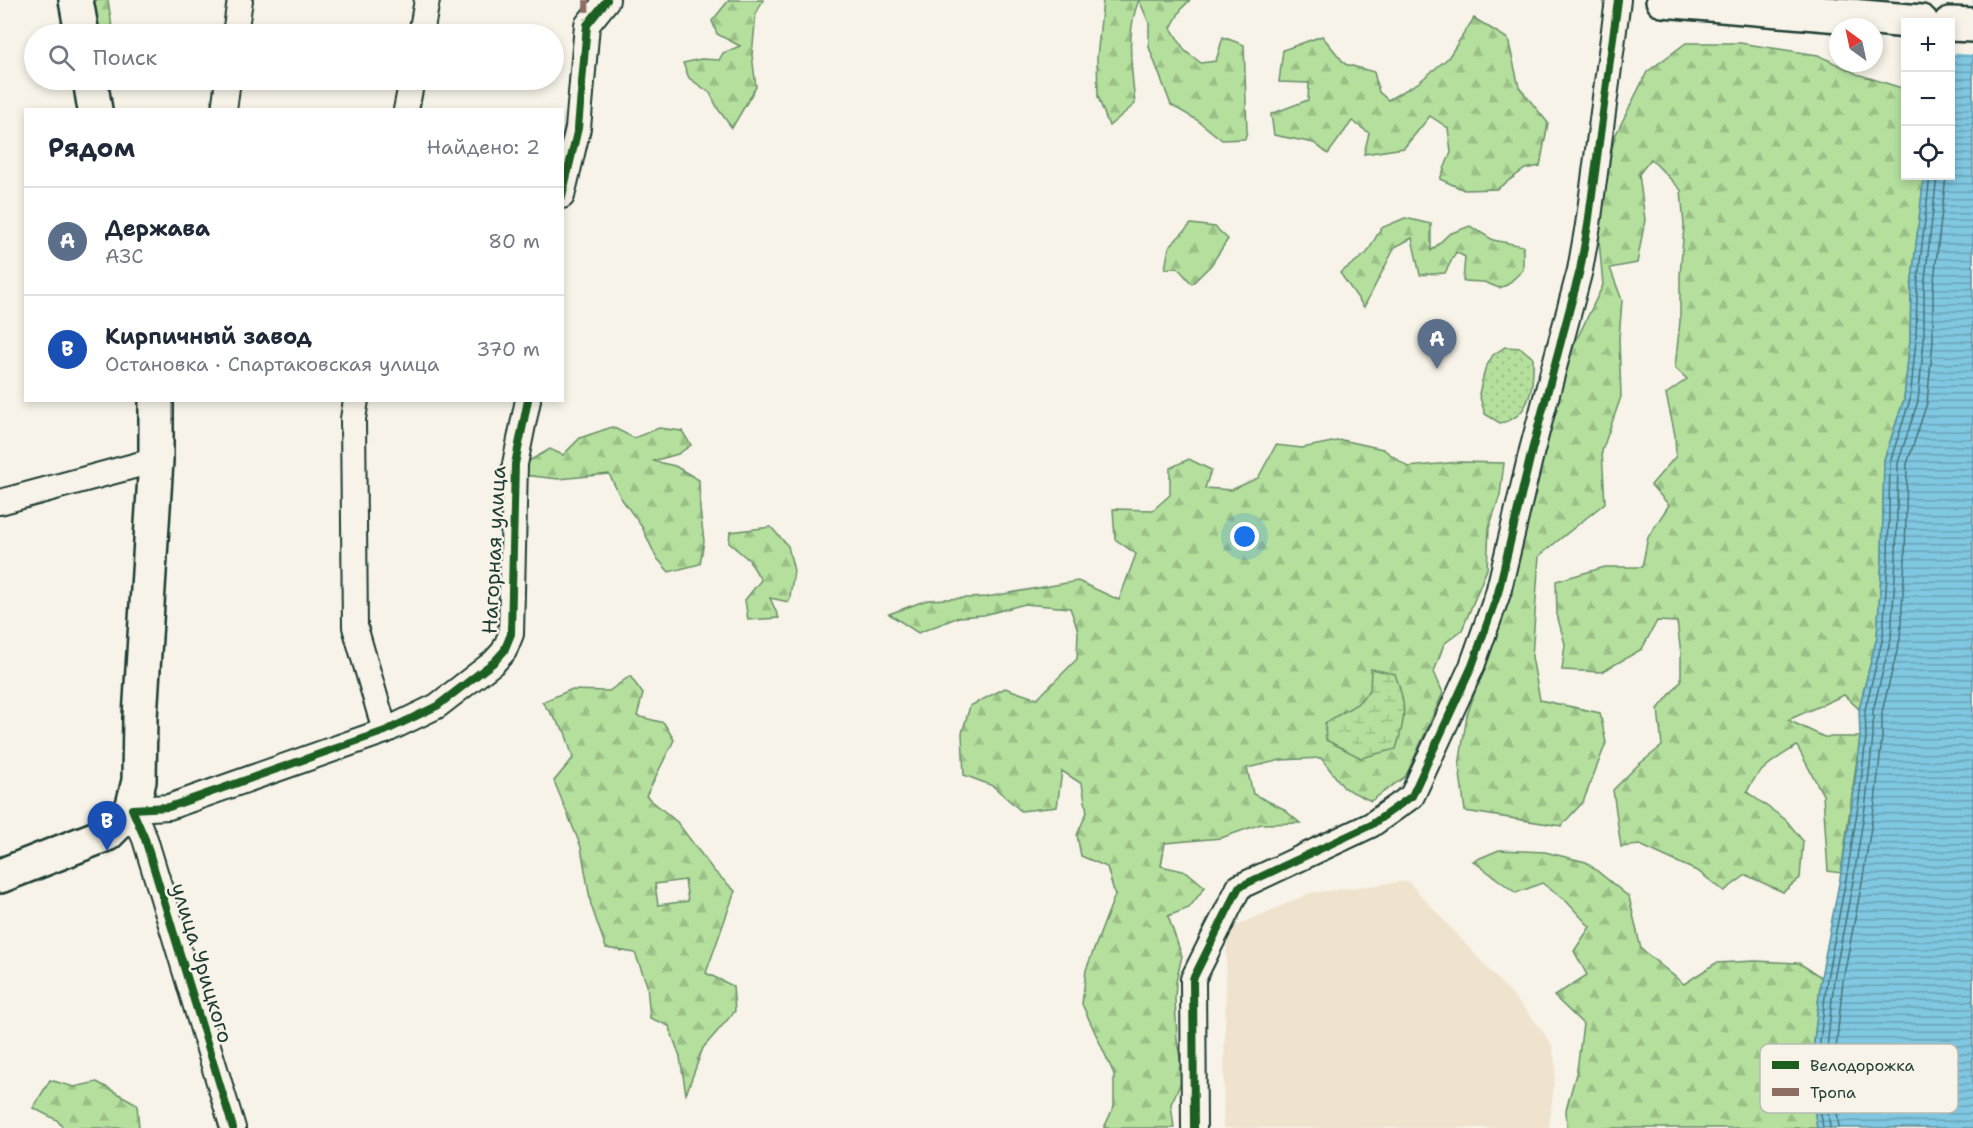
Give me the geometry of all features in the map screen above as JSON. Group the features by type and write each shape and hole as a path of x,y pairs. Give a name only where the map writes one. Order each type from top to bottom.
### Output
{"main road":[{"path":"76,0 80,24"},
{"path":"1669,1 1901,20"},
{"path":"1955,24 1973,26"},
{"path":"92,90 95,108"},
{"path":"0,876 107,834 132,809 139,781 140,717 156,460 156,402"}],"street":[{"path":"236,24 240,0"},
{"path":"423,24 427,0"},
{"path":"564,187 578,128 587,25 586,0"},
{"path":"587,25 608,0"},
{"path":"1194,1128 1193,979 1239,886 1371,825 1412,796 1472,666 1498,593 1532,450 1580,270 1618,0"},
{"path":"224,108 227,90"},
{"path":"406,108 410,90"},
{"path":"356,402 353,419 355,627 385,731"},
{"name":"Нагорная улица","path":"132,809 169,807 385,731 437,706 494,662 504,651 511,634 515,464 528,402"},
{"path":"0,502 156,460"},
{"name":"улица Урицкого","path":"132,809 145,839 233,1128"}],"shaded area":[{"path":"1408,881 1532,1017 1552,1045 1556,1068 1549,1128 1223,1128 1227,930 1310,893"}],"green space":[{"path":"91,0 108,0 112,24 95,24"},
{"path":"729,0 763,0 756,14 752,55 756,87 732,128 710,93 689,78 683,63 701,59 719,60 723,53 740,46 717,34 712,21"},
{"path":"1103,0 1139,0 1131,38 1135,104 1109,126 1098,97 1097,58"},
{"path":"1139,0 1190,0 1182,8 1171,28 1185,51 1201,63 1216,61 1223,37 1244,45 1247,131 1245,139 1222,140 1197,120 1171,105 1149,47 1149,23"},
{"path":"1474,18 1508,39 1519,87 1548,123 1540,166 1525,169 1497,189 1464,190 1440,179 1451,152 1448,128 1430,116 1404,148 1364,154 1369,133 1352,121 1328,154 1314,143 1274,135 1271,114 1308,100 1309,83 1279,82 1283,50 1322,36 1345,64 1374,72 1379,92 1388,100 1418,83 1448,58"},
{"path":"1686,43 1740,43 1818,55 1829,60 1829,72 1853,72 1901,88 1901,180 1924,180 1911,288 1910,340 1904,399 1884,460 1882,559 1877,637 1859,709 1844,695 1788,720 1824,737 1860,737 1841,873 1828,871 1823,795 1797,746 1762,771 1747,792 1786,820 1803,841 1800,878 1783,892 1746,875 1724,891 1699,872 1640,845 1621,847 1613,790 1638,765 1662,746 1658,709 1681,681 1681,654 1677,622 1657,621 1642,649 1602,672 1562,670 1565,644 1557,615 1556,581 1605,567 1642,567 1648,537 1669,505 1651,485 1676,456 1675,435 1666,394 1687,379 1675,368 1680,321 1680,276 1684,226 1681,190 1651,159 1639,174 1645,220 1637,263 1610,268 1622,300 1619,339 1621,397 1602,451 1605,503 1539,556 1532,657 1540,700 1600,713 1606,743 1583,802 1561,826 1465,811 1459,766 1467,715 1502,615 1572,349 1603,285 1598,229 1602,183 1616,134 1647,72"},
{"path":"1405,218 1431,224 1431,251 1449,234 1470,226 1493,240 1523,246 1523,270 1507,285 1499,288 1484,282 1463,281 1465,257 1456,252 1445,273 1420,275 1412,238 1395,247 1364,307 1340,273 1367,253 1381,228"},
{"path":"1191,224 1215,227 1228,239 1211,265 1192,284 1177,267 1165,269 1169,247"},
{"path":"1505,347 1521,348 1533,358 1533,379 1528,399 1518,415 1500,423 1485,414 1479,394 1485,369 1493,355"},
{"path":"612,427 634,438 659,428 682,431 691,445 678,454 653,461 675,466 699,480 704,541 700,564 669,572 656,557 642,527 621,498 609,474 559,479 523,475 527,462 550,449 563,455 580,438"},
{"path":"1342,440 1383,449 1408,467 1459,462 1504,463 1500,495 1489,528 1487,569 1462,630 1444,644 1434,672 1443,693 1406,776 1371,801 1344,788 1321,758 1281,760 1247,768 1253,794 1282,808 1300,823 1261,824 1221,838 1165,843 1161,866 1187,872 1205,887 1189,908 1168,916 1182,956 1175,999 1177,1039 1183,1078 1171,1104 1174,1128 1104,1128 1114,1106 1114,1074 1082,1004 1086,970 1115,895 1107,867 1081,856 1077,835 1087,812 1082,784 1062,771 1057,807 1021,811 993,786 964,775 962,733 970,706 1005,688 1037,699 1077,659 1078,630 1070,608 1025,604 984,615 959,617 918,633 889,614 927,600 987,597 1078,581 1119,600 1136,554 1115,539 1113,509 1153,510 1170,495 1170,468 1189,459 1211,470 1205,488 1231,490 1258,478 1276,445 1302,448"},
{"path":"771,527 788,546 794,571 789,602 770,598 779,618 748,620 745,600 761,580 749,560 729,543 730,532"},
{"path":"1371,669 1395,674 1402,695 1404,711 1396,749 1361,758 1326,740 1325,723 1357,704 1370,690"},
{"path":"630,676 643,694 637,716 664,723 674,740 646,796 677,822 714,871 735,891 706,973 733,986 735,1011 703,1048 686,1094 680,1057 669,1026 650,1018 647,985 635,953 606,948 591,905 581,847 554,781 573,758 565,732 542,702 570,690 609,691","holes":["685,880 688,901 658,905 655,884"]},
{"path":"1499,850 1545,852 1586,862 1629,897 1641,949 1684,984 1716,963 1755,961 1799,963 1821,977 1814,1044 1760,1044 1760,1113 1815,1113 1817,1128 1567,1128 1566,1110 1577,1070 1583,1024 1554,996 1587,975 1574,951 1590,927 1567,902 1542,883 1516,893 1473,861"},
{"path":"50,1080 74,1087 97,1082 137,1104 139,1128 63,1128 57,1120 33,1108"}],"water":[{"path":"1973,0 1973,1128 1817,1128 1815,1113 1958,1113 1958,1044 1814,1044 1821,977 1853,799 1860,737 1859,709 1877,637 1882,559 1884,460 1904,399 1910,340 1911,288 1924,180 1955,180 1955,26"}],"pier":[{"path":"1959,0 1973,0 1973,55 1955,53 1955,18 1952,18"}],"marked path":[{"path":"586,0 587,25"}],"cycle path":[{"path":"564,188 578,128 587,25 607,0"},
{"path":"1194,1128 1193,979 1239,887 1371,825 1412,796 1472,666 1498,593 1532,450 1580,270 1618,0"},
{"path":"233,1128 145,839 132,809 169,807 385,731 437,706 494,662 504,651 511,634 515,464 528,402"}],"place":[{"name":"Держава","path":"1437,369"},
{"name":"Кирпичный завод","path":"107,851"}]}
